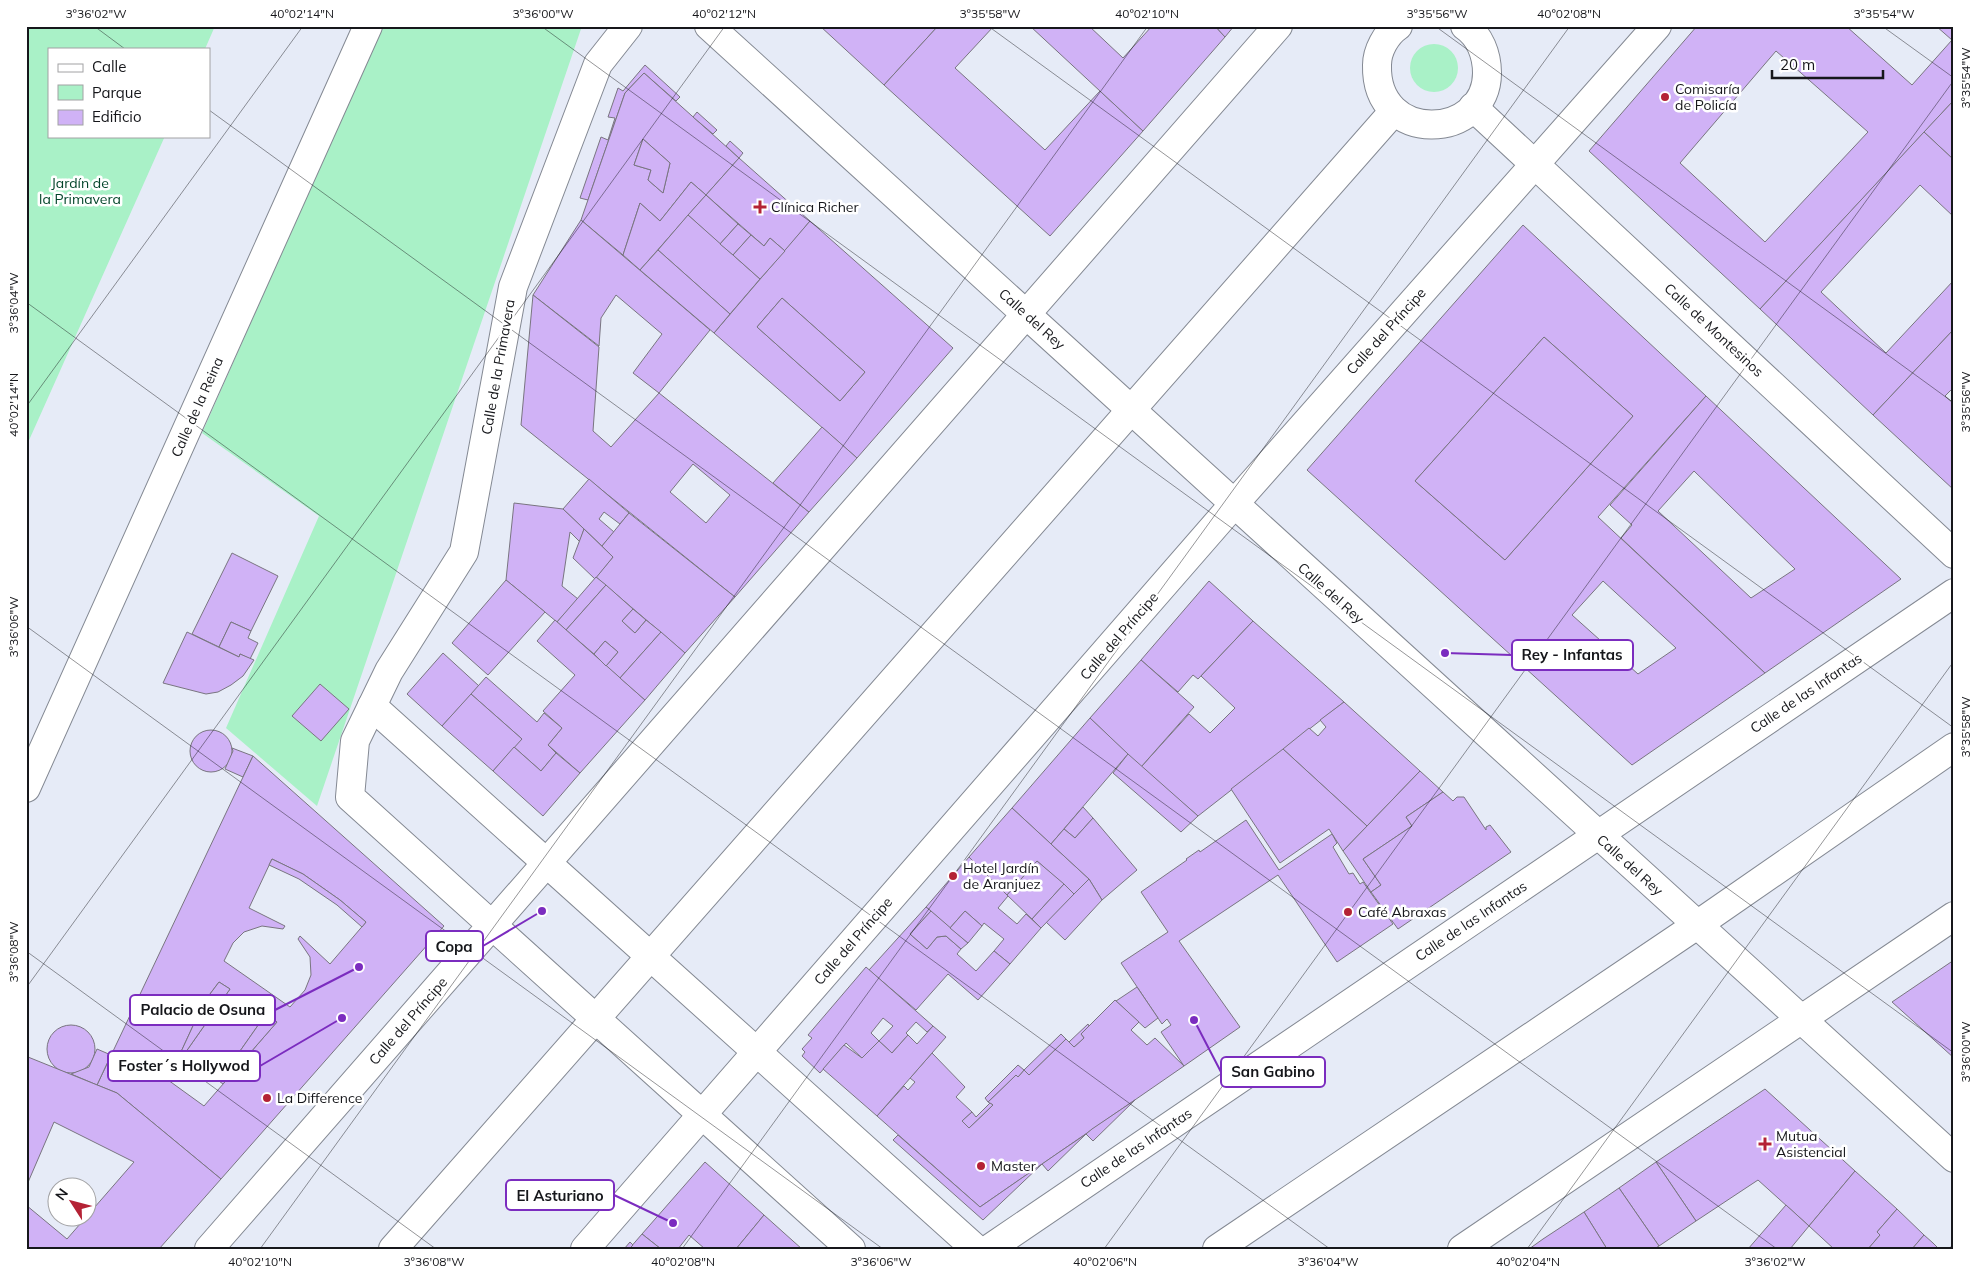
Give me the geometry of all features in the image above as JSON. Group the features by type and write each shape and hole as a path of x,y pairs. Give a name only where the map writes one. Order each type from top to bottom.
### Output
{"street":[{"name":"Calle de la Reina","path":"26,788 368,26"},
{"name":"Calle de la Primavera","path":"492,925 350,797 355,741 389,670 464,552 513,287 598,64 628,26"},
{"name":"Calle del Rey","path":"709,26 1954,1158"},
{"name":"Calle del Príncipe","path":"209,1249 1278,26"},
{"name":"Calle del Príncipe","path":"585,1249 1234,504 1657,26"},
{"path":"1396,27 1383,42 1377,60 1377,79 1383,96 1394,111 1408,120 1426,125 1443,124 1460,118 1473,107 1485,84 1486,58 1480,42 1468,27"},
{"name":"Calle de Montesinos","path":"1473,107 1954,554"},
{"path":"393,1249 1394,111"},
{"name":"Calle de las Infantas","path":"988,1249 1954,593"},
{"path":"372,706 548,862 976,1249"},
{"path":"1217,1249 1697,926 1954,747"},
{"path":"1462,1249 1954,916"},
{"path":"492,925 852,1249"}],"green space":[{"name":"Jardín de la Primavera","path":"26,26 215,26 205,48 48,48 48,138 164,138 26,447"},
{"path":"382,26 582,26 317,806 226,728 319,516 202,433"},
{"path":"1429,44 1439,44 1451,51 1458,63 1458,73 1451,85 1439,92 1429,92 1421,88 1414,81 1410,73 1410,63 1414,55 1421,48"}],"building":[{"path":"820,26 938,26 884,85"},
{"path":"938,26 994,26 955,68 1045,150 1100,91 1143,131 1050,236 884,85"},
{"path":"1030,26 1089,26 1123,58 1152,26 1215,26 1225,37 1143,131"},
{"path":"1215,26 1234,26 1225,37"},
{"path":"1697,26 1846,26 1912,85 1952,40 1954,41 1954,100 1760,309 1589,151","holes":["1776,51 1868,132 1765,242 1680,163"]},
{"path":"1936,26 1954,26 1954,41 1952,40"},
{"path":"645,65 680,97 676,101 644,73 625,93 588,200 580,198 601,137 608,140 615,118 608,117 618,88 623,91"},
{"path":"644,73 739,158 706,195 691,182 660,221 640,203 623,255 581,220 625,93","holes":["643,139 670,163 663,193 648,180 651,170 634,165"]},
{"path":"1954,100 1954,160 1924,132"},
{"path":"697,112 717,130 713,134 693,117"},
{"path":"1924,132 1954,160 1954,217 1920,185 1821,292 1886,353 1954,280 1954,329 1873,415 1760,309"},
{"path":"643,139 670,163 663,193 648,180 651,170 634,165"},
{"path":"730,141 743,153 739,158 726,146"},
{"path":"739,158 810,221 785,251 770,238 764,246 706,195"},
{"path":"691,182 706,195 640,270 623,255 640,203 660,221"},
{"path":"706,195 738,224 720,244 688,215"},
{"path":"688,215 760,279 730,314 658,250"},
{"path":"581,220 710,330 659,393 633,373 662,334 616,295 601,318 599,346 533,295"},
{"path":"810,221 953,348 857,458 714,333","holes":["782,298 865,372 840,401 757,327"]},
{"path":"738,224 751,235 733,255 720,244"},
{"path":"1523,225 1706,396 1598,517 1765,673 1632,765 1307,470","holes":["1544,337 1633,416 1505,560 1415,481","1603,581 1676,648 1638,674 1572,615"]},
{"path":"751,235 764,246 770,238 785,251 760,279 733,255"},
{"path":"658,250 730,314 714,333 640,270"},
{"path":"533,295 599,347 593,431 611,447 659,393 809,512 735,597 521,425","holes":["693,464 730,495 706,523 670,492"]},
{"path":"782,298 865,372 840,401 757,327"},
{"path":"1954,329 1954,387 1945,396 1954,404 1954,490 1873,415"},
{"path":"1544,337 1633,416 1505,560 1415,481"},
{"path":"1706,396 1901,579 1765,673 1621,538 1632,525 1610,505","holes":["1694,471 1795,569 1751,598 1658,511"]},
{"path":"822,427 857,458 809,512 773,483"},
{"path":"589,479 629,513 620,524 604,512 599,519 614,532 602,546 563,509"},
{"path":"514,503 563,509 584,529 580,542 570,532 562,586 578,599 557,622 506,580"},
{"path":"629,513 735,597 685,653 596,577 613,557 602,546"},
{"path":"584,529 613,557 595,579 573,558"},
{"path":"232,553 278,576 251,631 231,622 219,647 192,634"},
{"path":"596,577 606,585 566,630 557,622"},
{"path":"506,580 545,612 488,675 452,643"},
{"path":"1209,581 1253,621 1198,679 1193,675 1178,692 1141,660"},
{"path":"606,585 633,609 622,621 635,633 646,620 661,632 620,678 606,666 618,652 605,641 594,654 566,630"},
{"path":"633,609 646,620 635,633 622,621"},
{"path":"555,620 645,700 580,773 548,745 562,728 543,711 575,675 537,641"},
{"path":"1253,621 1344,702 1198,816 1141,767 1189,714 1210,733 1235,708 1201,676"},
{"path":"231,622 251,631 248,638 258,643 250,659 240,654 239,657 219,647"},
{"path":"187,632 239,657 240,654 254,660 243,676 218,692 206,694 163,683"},
{"path":"661,632 685,653 645,700 620,678"},
{"path":"605,641 618,652 606,666 594,654"},
{"path":"443,653 479,686 442,726 407,694"},
{"path":"1141,660 1194,707 1141,767 1090,718"},
{"path":"486,677 537,722 544,713 562,728 548,745 556,753 541,771 514,747 522,739 471,694"},
{"path":"320,684 349,709 321,741 292,716"},
{"path":"471,694 522,739 493,771 442,726"},
{"path":"1344,702 1420,771 1367,826 1283,749 1309,728 1318,736 1326,727 1320,720"},
{"path":"1090,718 1128,754 1051,844 1012,808"},
{"path":"211,730 226,736 232,751 226,766 211,772 196,766 190,751 196,736"},
{"path":"514,747 541,771 556,753 580,773 543,816 493,771"},
{"path":"232,748 253,756 243,777 225,769 233,751"},
{"path":"1283,749 1367,826 1343,851 1329,829 1280,863 1231,789"},
{"path":"1128,754 1198,816 1181,832 1113,773"},
{"path":"253,756 444,926 221,1179 117,1093 97,1085","holes":["272,859 303,874 340,900 366,922 330,964 300,936 298,939 310,957 311,975 305,990 290,1007 224,961 233,943 244,932 262,926 283,929 285,926 249,908","219,982 230,989 183,1056 219,1081 266,1014 277,1022 204,1106 168,1080 204,1002"]},
{"path":"1420,771 1443,792 1406,817 1412,826 1363,859 1381,885 1371,892 1343,851"},
{"path":"1443,792 1453,801 1457,797 1464,797 1486,830 1486,827 1490,825 1511,852 1398,929 1371,892 1381,885 1363,859 1412,826 1406,817"},
{"path":"1083,807 1093,818 1075,838 1064,829"},
{"path":"1012,808 1089,879 1074,894 1037,861 1007,895 969,857"},
{"path":"1093,818 1137,870 1102,900 1089,879 1051,844 1064,829 1075,838"},
{"path":"1246,820 1279,870 1332,834 1337,843 1333,847 1349,874 1353,873 1360,884 1363,882 1393,924 1337,962 1278,875 1179,941 1240,1027 1184,1066 1161,1032 1171,1025 1167,1019 1162,1024 1121,963 1168,932 1141,892 1199,850 1200,852"},
{"path":"969,857 1008,896 998,908 1017,924 1026,914 1041,928 1010,964 994,951 1004,939 984,923 982,926 965,911 950,928 926,907"},
{"path":"272,859 303,874 340,900 366,922 362,927 337,905 299,879 269,865"},
{"path":"1037,861 1064,884 1032,919 1007,895"},
{"path":"1089,879 1102,900 1065,940 1046,922"},
{"path":"1064,884 1074,894 1041,928 1032,919"},
{"path":"926,907 931,911 910,934 927,949 937,937 946,936 961,949 957,954 976,971 994,951 1010,964 978,1000 948,974 916,1010 869,970"},
{"path":"931,911 968,943 961,949 946,936 937,937 927,949 910,934"},
{"path":"965,911 982,926 968,943 950,928"},
{"path":"1954,960 1954,1058 1892,1002"},
{"path":"866,967 933,1026 927,1032 916,1022 906,1033 908,1035 892,1053 879,1041 862,1058 846,1043 820,1073 802,1056 805,1052 802,1049 812,1038 808,1035","holes":["883,1018 893,1026 879,1041 871,1033"]},
{"path":"219,982 230,989 183,1056 180,1054 204,1002"},
{"path":"1137,987 1158,1018 1145,1028 1116,1001"},
{"path":"1115,1000 1139,1022 1131,1030 1147,1045 1155,1038 1184,1066 980,1207 877,1116 904,1086 908,1090 915,1082 910,1078 932,1053 965,1087 956,1097 972,1112 962,1121 969,1128 993,1105 988,1102 1016,1075 1018,1077 1024,1070 1029,1075 1066,1039 1074,1047 1084,1038 1081,1034"},
{"path":"266,1014 277,1022 223,1084 219,1081"},
{"path":"1088,1024 1089,1026 1081,1034 1084,1038 1074,1047 1069,1042"},
{"path":"66,1025 76,1025 88,1032 95,1044 95,1054 88,1066 76,1073 66,1073 58,1069 51,1062 47,1054 47,1044 51,1036 58,1029"},
{"path":"933,1026 946,1037 877,1116 823,1069 844,1045 862,1058 879,1041 892,1053 908,1035 917,1044"},
{"path":"1061,1034 1066,1039 1029,1075 1024,1070"},
{"path":"97,1049 111,1055 97,1085 71,1074 89,1067"},
{"path":"28,1057 117,1093 221,1179 159,1249 26,1249 26,1205 48,1223 48,1228 54,1228 67,1239 77,1228 98,1228 98,1203 134,1162 54,1122 26,1187"},
{"path":"1018,1065 1024,1070 1018,1077 1016,1075 988,1102 985,1098"},
{"path":"1765,1089 1855,1171 1809,1226 1758,1180 1696,1221 1656,1162"},
{"path":"1135,1100 1093,1141 1086,1134 1092,1129"},
{"path":"990,1103 993,1105 969,1128 962,1121 972,1112 976,1117"},
{"path":"1086,1134 1048,1171 1042,1164 1058,1153"},
{"path":"898,1135 980,1207 1042,1164 983,1220 893,1140"},
{"path":"705,1162 764,1215 736,1249 705,1249 689,1235 678,1249 661,1249 642,1234"},
{"path":"1656,1162 1696,1221 1659,1246 1619,1188"},
{"path":"1855,1171 1897,1209 1877,1232 1880,1235 1868,1249 1834,1249 1809,1226"},
{"path":"1619,1188 1659,1246 1654,1249 1607,1249 1584,1212"},
{"path":"1786,1205 1809,1226 1790,1249 1748,1249"},
{"path":"1897,1209 1924,1235 1912,1249 1868,1249 1880,1235 1877,1232"},
{"path":"1584,1212 1607,1249 1529,1249 1543,1239"},
{"path":"764,1215 793,1241 802,1249 736,1249"},
{"path":"642,1234 661,1249 629,1249"},
{"path":"1924,1235 1933,1243 1939,1249 1912,1249"},
{"path":"630,1242 633,1245 629,1249 624,1249"}],"place":[{"name":"Comisaría de Policía","path":"1665,97"},
{"name":"Clínica Richer","path":"760,207"},
{"name":"Rey - Infantas","path":"1445,653"},
{"name":"Hotel Jardín de Aranjuez","path":"953,876"},
{"name":"Copa","path":"542,911"},
{"name":"Café Abraxas","path":"1348,912"},
{"name":"Palacio de Osuna","path":"359,967"},
{"name":"Foster´s Hollywod","path":"342,1018"},
{"name":"San Gabino","path":"1194,1020"},
{"name":"La Difference","path":"267,1098"},
{"name":"Mutua Asistencial","path":"1765,1144"},
{"name":"Master","path":"981,1166"},
{"name":"El Asturiano","path":"673,1223"}]}
